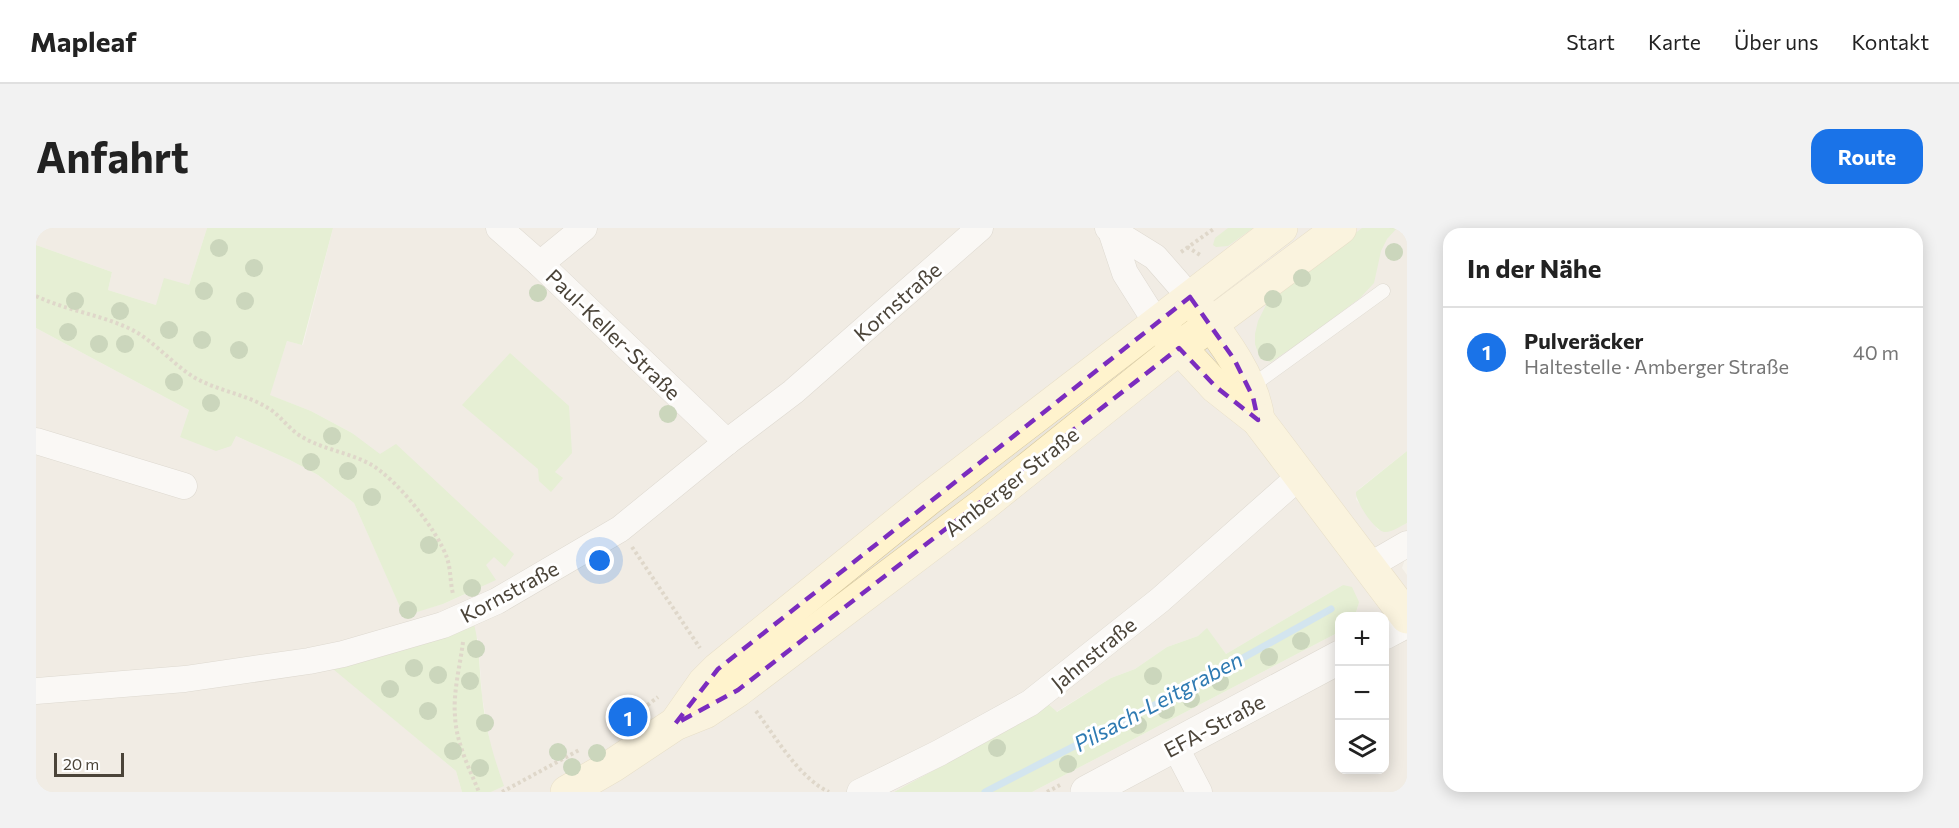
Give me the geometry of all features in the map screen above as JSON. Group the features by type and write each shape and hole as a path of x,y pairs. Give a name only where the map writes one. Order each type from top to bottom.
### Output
{"main road":[{"name":"Amberger Straße","path":"675,724 704,683 718,669 928,499 1281,228"},
{"name":"Amberger Straße","path":"567,792 612,766 675,724 705,712 747,683 982,505 1179,348 1340,228"},
{"path":"1190,297 1234,359 1249,388 1256,406 1258,420"},
{"path":"1156,322 1216,387 1258,420 1407,619"}],"street":[{"name":"Paul-Keller-Straße","path":"499,228 540,264 727,442"},
{"path":"540,264 584,228"},
{"name":"Kornstraße","path":"36,691 185,679 309,661 354,651 443,625 497,601 620,529 793,392 980,228"},
{"path":"1110,230 1155,257 1190,297"},
{"path":"1110,230 1125,273 1156,322"},
{"path":"36,441 184,486"},
{"name":"Jahnstraße","path":"860,792 939,753 1030,703 1160,600 1300,476"},
{"path":"1369,566 1407,544"},
{"path":"1389,630 1407,619"},
{"name":"EFA-Straße","path":"1087,792 1335,660"},
{"path":"1175,746 1199,792"}],"lane":[{"path":"1249,388 1383,291"}],"path":[{"path":"1207,259 1187,248 1215,228"},
{"path":"36,296 125,326 142,335 189,374 204,383 268,408 307,440 356,458 382,472 421,514 442,547 449,565 454,598 463,616 464,629 454,704 455,719 466,762 479,792"},
{"path":"620,529 703,652"},
{"path":"750,703 792,759 815,784 829,792"}],"highlighted area":[{"path":"1190,297 1234,359 1253,397 1258,420 1216,387 1179,348 738,690 675,724 718,669"}],"shaded area":[{"path":"36,228 207,228 189,285 156,305 108,290 112,272 36,245"},
{"path":"333,228 1407,228 1407,451 1359,489 1356,499 1378,530 1407,523 1407,553 1402,568 1407,575 1407,792 1032,792 1335,634 1335,774 1389,774 1389,612 1356,612 1358,606 1343,585 1226,654 1207,629 1198,636 1167,647 1135,669 1111,678 1056,712 1046,701 958,757 894,792 491,792 503,786 492,755 482,696 478,639 450,635 334,669 456,771 462,792 36,792 36,328 189,410 180,437 236,436 318,475 354,503 404,615 443,604 479,588 352,433 311,411 269,395 287,341 303,345"}],"green space":[{"path":"207,228 333,228 302,345 287,341 270,395 311,411 352,433 380,454 396,444 514,554 505,567 494,557 486,565 496,580 443,604 404,616 354,503 318,475 236,436 231,446 216,451 180,437 189,410 36,328 36,245 112,272 108,290 156,305 164,278 189,285"},
{"path":"1228,228 1253,228 1228,246 1213,245 1215,238"},
{"path":"1362,228 1397,228 1387,239 1381,251 1374,283 1360,298 1271,362 1260,359 1255,344 1255,334 1258,321 1269,299"},
{"path":"510,353 569,406 572,453 555,472 563,478 551,492 539,481 538,469 462,405"},
{"path":"1407,451 1407,523 1384,532 1375,526 1366,515 1356,492"},
{"path":"1343,585 1352,587 1359,602 1356,612 1335,612 1335,634 1032,792 894,792 958,757 1045,701 1057,712 1111,678 1135,669 1167,647 1198,636 1207,628 1226,654"},
{"path":"474,624 485,718 504,786 491,792 462,792 456,771 333,669 417,646"}],"waterway":[{"name":"Pilsach-Leitgraben","path":"985,792 1207,678 1331,609"}],"place":[{"name":"Pulveräcker","path":"628,717"}]}
